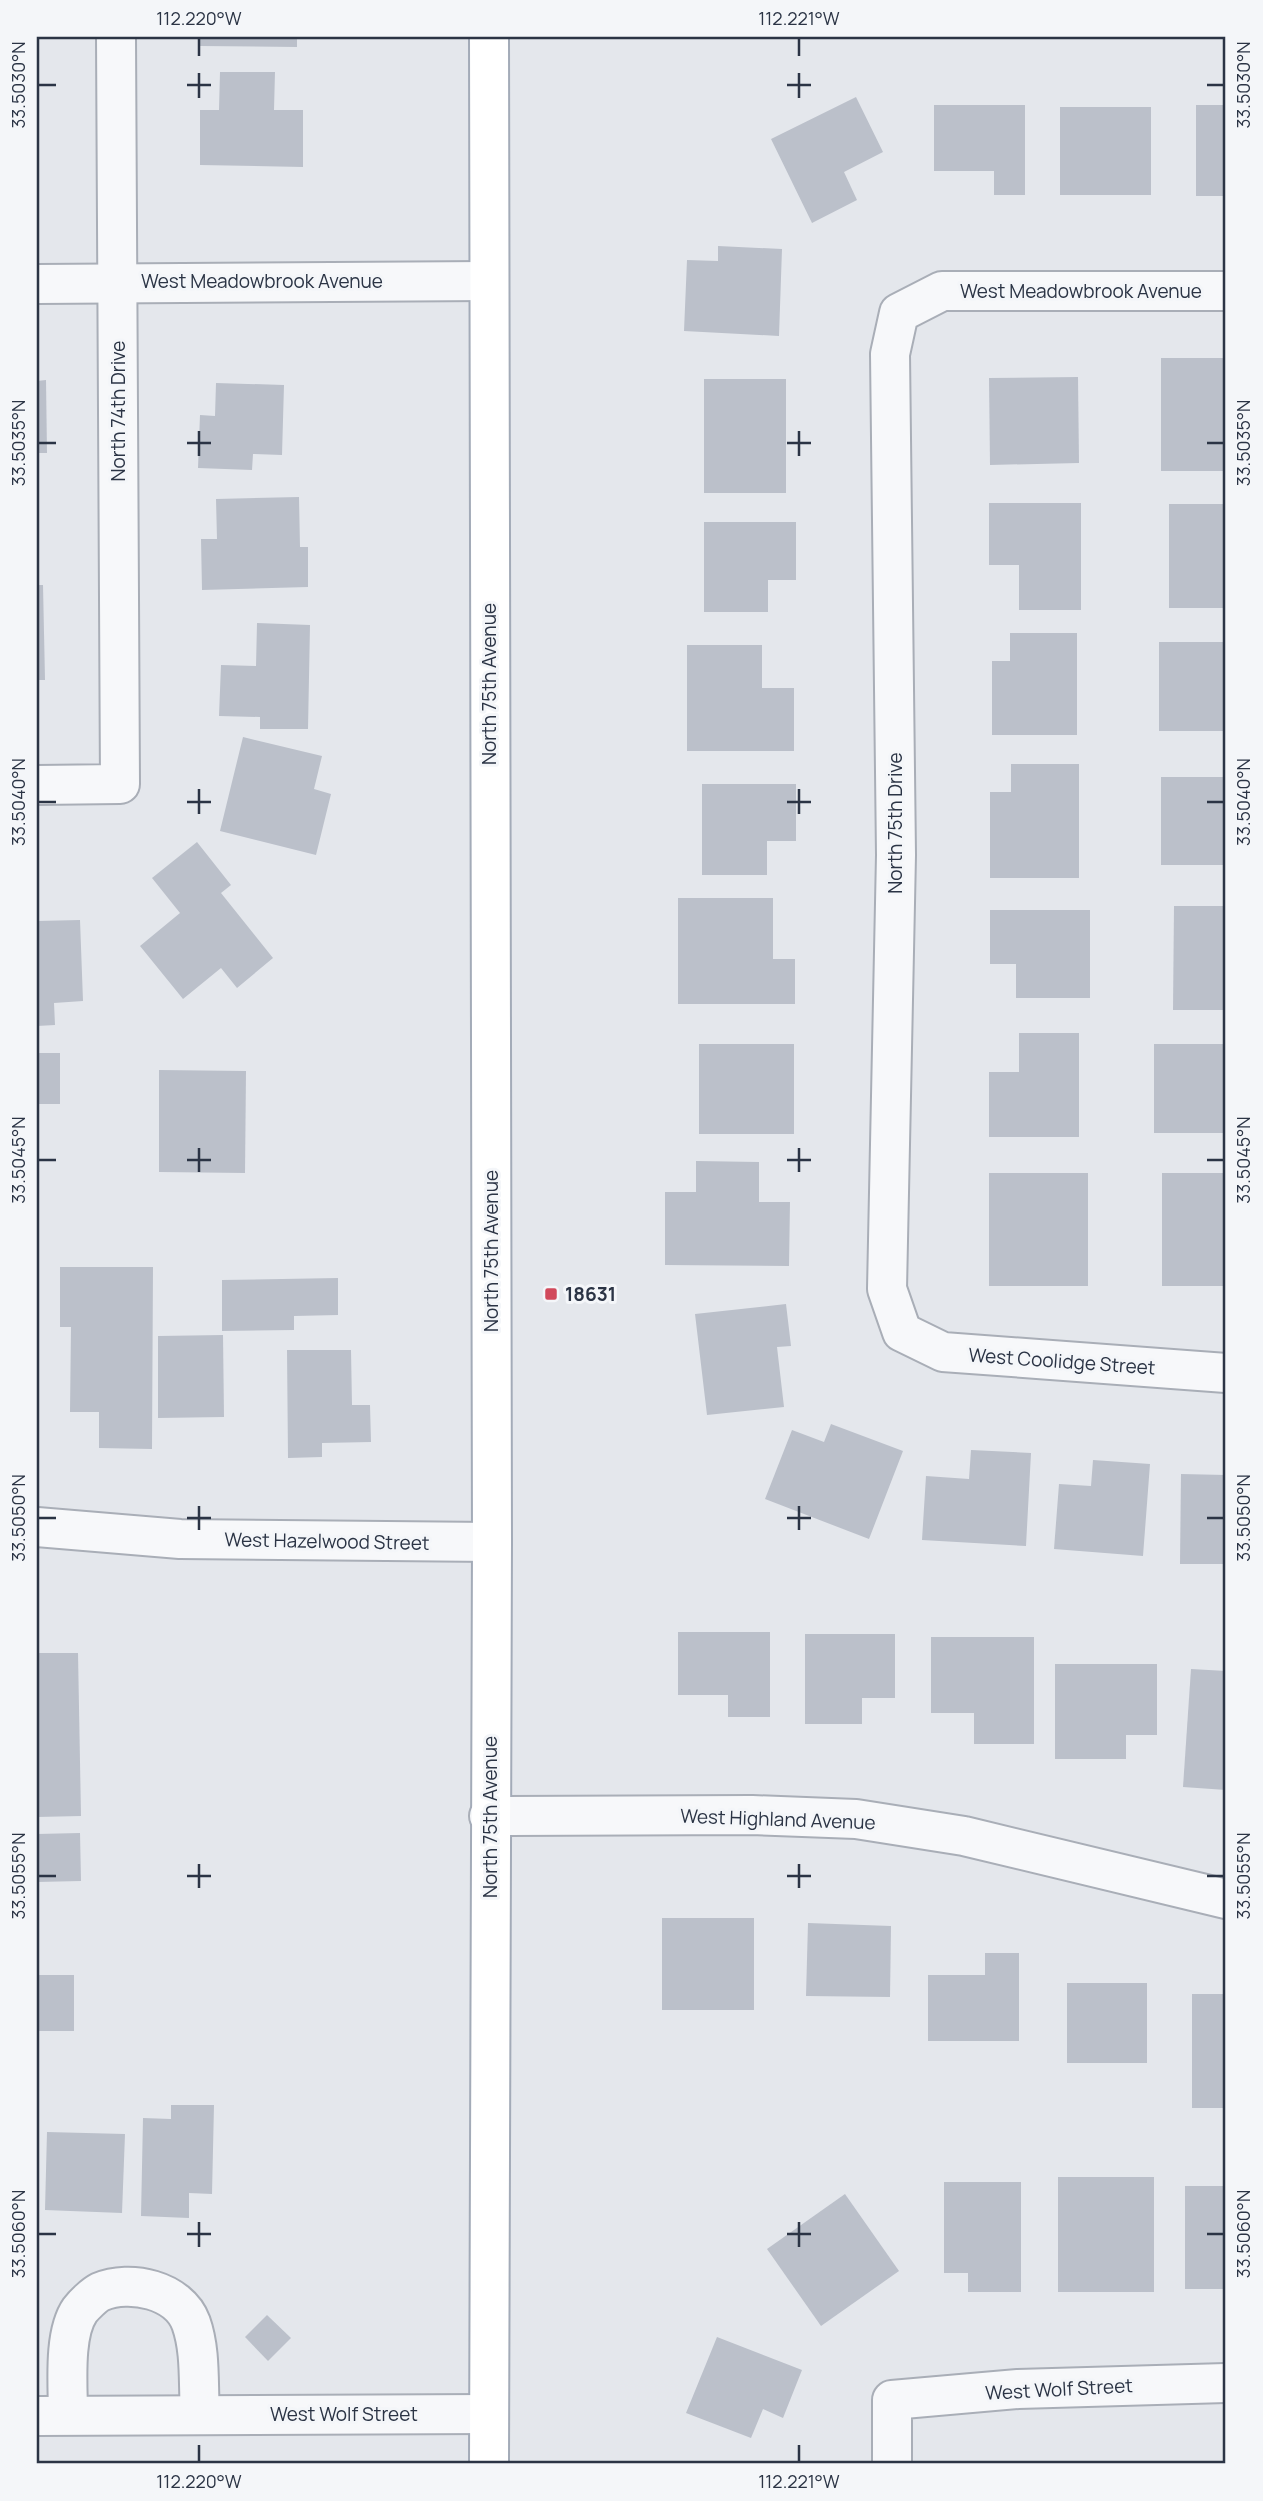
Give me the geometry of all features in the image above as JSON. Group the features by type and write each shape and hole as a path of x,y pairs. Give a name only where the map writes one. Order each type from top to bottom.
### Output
{"main road":[{"name":"North 75th Avenue","path":"489,37 492,1542 489,1816 489,2464"}],"street":[{"name":"North 74th Drive","path":"37,785 120,784 116,37"},
{"name":"West Meadowbrook Avenue","path":"37,284 488,281"},
{"name":"West Meadowbrook Avenue","path":"899,313 942,291 1226,291"},
{"name":"North 75th Drive","path":"899,313 890,354 896,855 887,1289 902,1332"},
{"name":"West Coolidge Street","path":"902,1332 943,1352 1226,1374"},
{"name":"West Hazelwood Street","path":"37,1527 180,1539 492,1542"},
{"name":"West Highland Avenue","path":"489,1816 738,1815 856,1819 964,1836 1226,1899"},
{"name":"West Wolf Street","path":"200,2413 197,2347 191,2321 176,2302 147,2287 126,2287 98,2292 79,2312 68,2345 52,2415 489,2414"},
{"name":"West Wolf Street","path":"892,2464 891,2400 1018,2389 1226,2383"}],"building":[{"path":"200,37 297,37 297,47 200,46"},
{"path":"220,72 275,72 274,110 303,110 303,167 200,165 200,110 219,110"},
{"path":"856,97 883,152 844,172 857,200 812,223 771,139"},
{"path":"934,105 1025,105 1025,195 994,195 994,171 934,171"},
{"path":"1196,105 1226,105 1226,196 1196,196"},
{"path":"1060,107 1151,107 1151,195 1060,195"},
{"path":"718,246 782,249 779,336 684,331 687,260 718,261"},
{"path":"1161,358 1226,358 1226,471 1161,471"},
{"path":"1078,377 1079,463 990,465 989,378"},
{"path":"704,379 786,379 786,493 704,493"},
{"path":"46,380 47,453 37,453 37,381"},
{"path":"216,383 284,385 282,455 253,454 252,470 198,468 200,415 215,416"},
{"path":"299,497 300,547 308,547 308,587 202,590 201,539 217,539 216,499"},
{"path":"989,503 1081,503 1081,610 1019,610 1019,565 989,565"},
{"path":"1169,504 1226,504 1226,608 1169,608"},
{"path":"704,522 796,522 796,580 768,580 768,612 704,612"},
{"path":"37,585 43,585 45,680 37,680"},
{"path":"257,623 310,625 308,729 260,729 260,717 219,716 221,665 256,666"},
{"path":"1010,633 1077,633 1077,735 992,735 992,661 1010,661"},
{"path":"1159,642 1226,642 1226,731 1159,731"},
{"path":"687,645 762,645 762,688 794,688 794,751 687,751"},
{"path":"243,737 322,756 314,789 331,794 316,855 220,831"},
{"path":"1011,764 1079,764 1079,878 990,878 990,792 1011,792"},
{"path":"1161,777 1226,777 1226,865 1161,865"},
{"path":"702,784 796,784 796,841 767,841 767,875 702,875"},
{"path":"197,842 231,885 221,893 273,958 237,988 221,968 183,999 140,946 180,913 152,878"},
{"path":"678,898 773,898 773,959 795,959 795,1004 678,1004"},
{"path":"1174,906 1226,906 1226,1010 1173,1010"},
{"path":"990,910 1090,910 1090,998 1016,998 1016,964 990,964"},
{"path":"80,920 83,1001 54,1003 55,1025 37,1026 37,921"},
{"path":"1019,1033 1079,1033 1079,1137 989,1137 989,1072 1019,1072"},
{"path":"699,1044 794,1044 794,1134 699,1134"},
{"path":"1154,1044 1226,1044 1226,1133 1154,1133"},
{"path":"37,1053 60,1053 60,1104 37,1104"},
{"path":"159,1070 246,1071 245,1173 159,1172"},
{"path":"696,1161 759,1162 759,1202 790,1202 789,1266 665,1265 665,1192 696,1192"},
{"path":"989,1173 1088,1173 1088,1286 989,1286"},
{"path":"1162,1173 1226,1173 1226,1286 1162,1286"},
{"path":"60,1267 153,1267 152,1449 99,1448 99,1412 70,1412 71,1327 60,1327"},
{"path":"338,1278 338,1315 294,1316 294,1330 222,1331 222,1280"},
{"path":"786,1304 791,1346 777,1347 784,1407 707,1415 695,1314"},
{"path":"223,1335 224,1417 158,1418 158,1336"},
{"path":"287,1350 351,1350 352,1405 370,1405 371,1442 322,1443 322,1457 288,1458"},
{"path":"831,1424 903,1451 869,1539 765,1499 792,1430 824,1442"},
{"path":"971,1450 1031,1453 1026,1546 922,1540 926,1476 969,1479"},
{"path":"1093,1460 1150,1464 1143,1556 1054,1549 1059,1484 1091,1486"},
{"path":"1181,1474 1226,1475 1226,1564 1180,1564"},
{"path":"678,1632 770,1632 770,1717 728,1717 728,1695 678,1695"},
{"path":"805,1634 895,1634 895,1698 862,1698 862,1724 805,1724"},
{"path":"931,1637 1034,1637 1034,1744 974,1744 974,1713 931,1713"},
{"path":"37,1653 78,1653 81,1816 37,1817"},
{"path":"1055,1664 1157,1664 1157,1735 1126,1735 1126,1759 1055,1759"},
{"path":"1191,1669 1226,1671 1226,1790 1183,1787"},
{"path":"80,1833 81,1881 37,1882 37,1834"},
{"path":"662,1918 754,1918 754,2010 662,2010"},
{"path":"808,1923 891,1926 890,1997 806,1996"},
{"path":"985,1953 1019,1953 1019,2041 928,2041 928,1975 985,1975"},
{"path":"37,1975 74,1975 74,2031 37,2031"},
{"path":"1067,1983 1147,1983 1147,2063 1067,2063"},
{"path":"1192,1994 1226,1994 1226,2108 1192,2108"},
{"path":"171,2105 214,2105 212,2194 189,2193 189,2218 141,2216 143,2118 171,2119"},
{"path":"47,2132 125,2134 122,2213 45,2210"},
{"path":"1058,2177 1154,2177 1154,2292 1058,2292"},
{"path":"944,2182 1021,2182 1021,2292 968,2292 968,2273 944,2273"},
{"path":"1185,2186 1226,2186 1226,2289 1185,2289"},
{"path":"845,2194 899,2271 821,2326 767,2249"},
{"path":"267,2315 291,2338 268,2361 245,2337"},
{"path":"717,2337 802,2370 783,2418 763,2409 751,2438 686,2413"}],"place":[{"name":"18631","path":"551,1294"}]}
